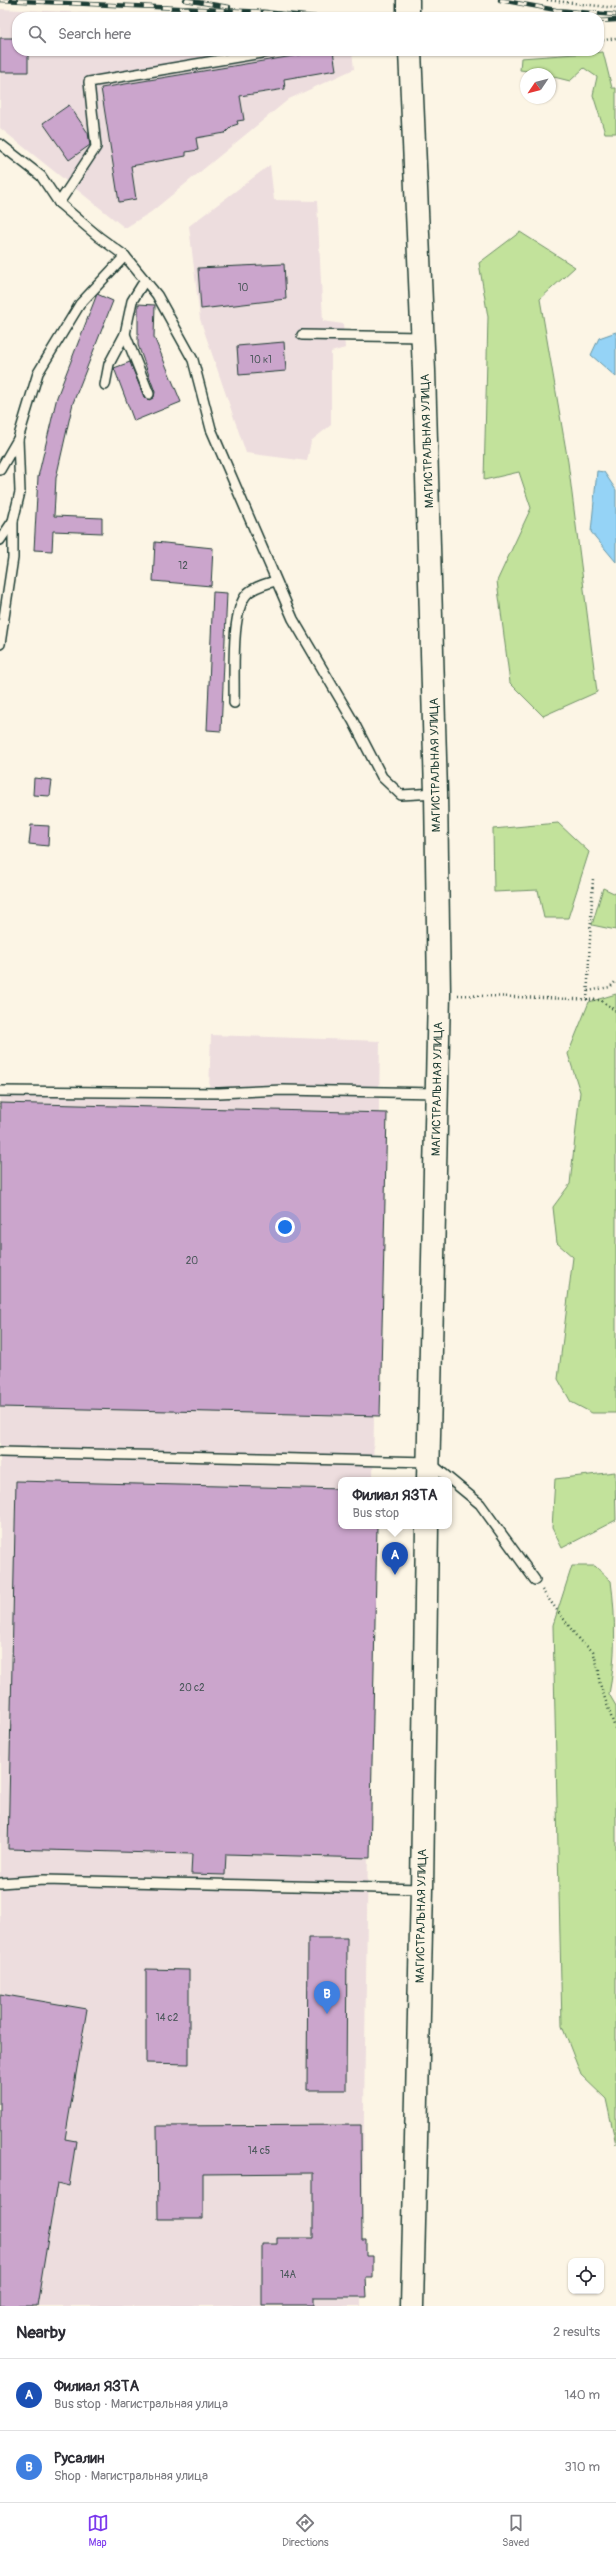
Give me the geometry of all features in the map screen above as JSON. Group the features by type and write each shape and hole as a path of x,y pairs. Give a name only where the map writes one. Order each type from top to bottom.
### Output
{"main road":[{"path":"408,0 408,12"},
{"name":"МАГИСТРАЛЬНАЯ УЛИЦА","path":"410,56 423,337 436,793 439,994 428,1471"},
{"name":"МАГИСТРАЛЬНАЯ УЛИЦА","path":"412,2306 422,1889 427,1529"}],"lane":[{"path":"59,202 96,147 89,82 244,56"},
{"path":"0,144 41,176 59,202 99,237 125,256 157,295 192,360 211,429 275,581 293,619 353,721 382,777 401,794 436,793"},
{"path":"0,470 18,439 38,373 80,304 125,256"},
{"path":"105,385 109,364 125,334 132,301 145,280"},
{"path":"125,334 149,394"},
{"path":"302,335 423,337"},
{"path":"0,644 12,558 13,521 20,492 18,439"},
{"path":"0,540 13,521"},
{"path":"234,703 237,619 241,603 247,593 275,581"},
{"path":"0,1091 219,1093 283,1090 437,1093"},
{"path":"0,1452 428,1471 437,1477"},
{"path":"452,1486 480,1504 535,1580"},
{"path":"0,1882 44,1880 422,1889"}],"path":[{"path":"548,0 616,8"},
{"path":"604,40 616,38"},
{"path":"587,1000 593,878"},
{"path":"588,992 610,987 616,981"},
{"path":"439,994 600,1000 616,1011"},
{"path":"535,1580 564,1622 580,1641 593,1651 599,1671 599,1681 616,1731"}],"shaded area":[{"path":"0,9 62,12 12,12 12,56 353,56 354,69 289,99 151,212 125,228 0,128"},
{"path":"270,165 274,200 317,201 323,321 343,324 345,348 331,352 331,425 311,441 307,461 246,453 200,319 189,226"},
{"path":"211,1035 380,1041 373,1477 338,1477 338,1529 373,1529 361,2306 0,2306 0,1087 209,1091"}],"green space":[{"path":"548,56 604,56 612,88 616,88 616,133 605,133 593,95 597,77 584,68 570,81 556,78 556,68 520,68 521,58"},
{"path":"520,232 575,267 540,299 568,462 597,692 543,716 510,683 497,581 531,508 519,472 484,480 488,317 479,263"},
{"path":"558,823 589,852 568,918 544,918 538,890 494,892 493,829"},
{"path":"603,888 616,894 616,930 592,925"},
{"path":"616,994 616,1413 592,1413 571,1402 558,1379 573,1257 557,1243 553,1207 570,1184 580,1092 568,1054 589,1002"},
{"path":"615,1472 616,1520 562,1548 552,1528 555,1479"},
{"path":"572,1566 595,1566 611,1581 614,1609 614,1653 609,1694 616,1706 616,2144 606,2099 581,2075 562,2026 553,1625"}],"water":[{"path":"616,332 616,377 591,355 599,338"},
{"path":"597,471 604,472 616,490 616,562 591,532"}],"building":[{"path":"0,38 12,38 12,56 28,56 28,72 0,72"},
{"path":"293,56 334,56 336,70 284,79 285,89 240,96 244,120 237,121 238,124 232,126 225,133 196,138 198,150 186,152 186,156 131,166 136,199 119,202 101,88"},
{"path":"69,105 88,133 90,145 69,160 43,123"},
{"path":"284,264 286,299 201,309 198,268"},
{"path":"97,294 113,301 73,403 56,478 54,516 102,518 102,533 53,531 52,551 34,550 38,477 57,397"},
{"path":"138,304 155,305 154,337 181,402 134,421 114,368 130,362 144,397 149,400 154,397 155,392 138,345"},
{"path":"284,342 286,371 239,375 237,346"},
{"path":"155,542 213,548 211,586 153,581"},
{"path":"213,592 227,593 221,731 207,730"},
{"path":"34,778 52,780 50,796 33,795"},
{"path":"31,825 49,826 48,846 29,844"},
{"path":"0,1103 387,1113 380,1416 0,1407"},
{"path":"16,1481 338,1489 338,1529 377,1529 370,1858 226,1854 225,1875 191,1874 192,1854 8,1849"},
{"path":"308,1938 347,1938 346,2090 307,2090"},
{"path":"146,1969 189,1970 189,2064 146,2063"},
{"path":"0,1994 87,2009 65,2139 76,2141 69,2186 57,2183 37,2306 0,2306"},
{"path":"361,2125 362,2240 366,2240 366,2256 373,2256 373,2278 366,2278 367,2297 314,2297 314,2305 262,2305 262,2244 277,2244 277,2238 313,2238 313,2173 203,2174 203,2219 158,2219 157,2126"}],"railway":[{"path":"0,0 267,12"},
{"path":"185,0 229,7"},
{"path":"500,0 556,10 580,12"},
{"path":"604,14 616,15"},
{"path":"604,21 616,20"}],"place":[{"name":"Филиал ЯЗТА","path":"395,1575"},
{"name":"Русалин","path":"327,2014"}]}
